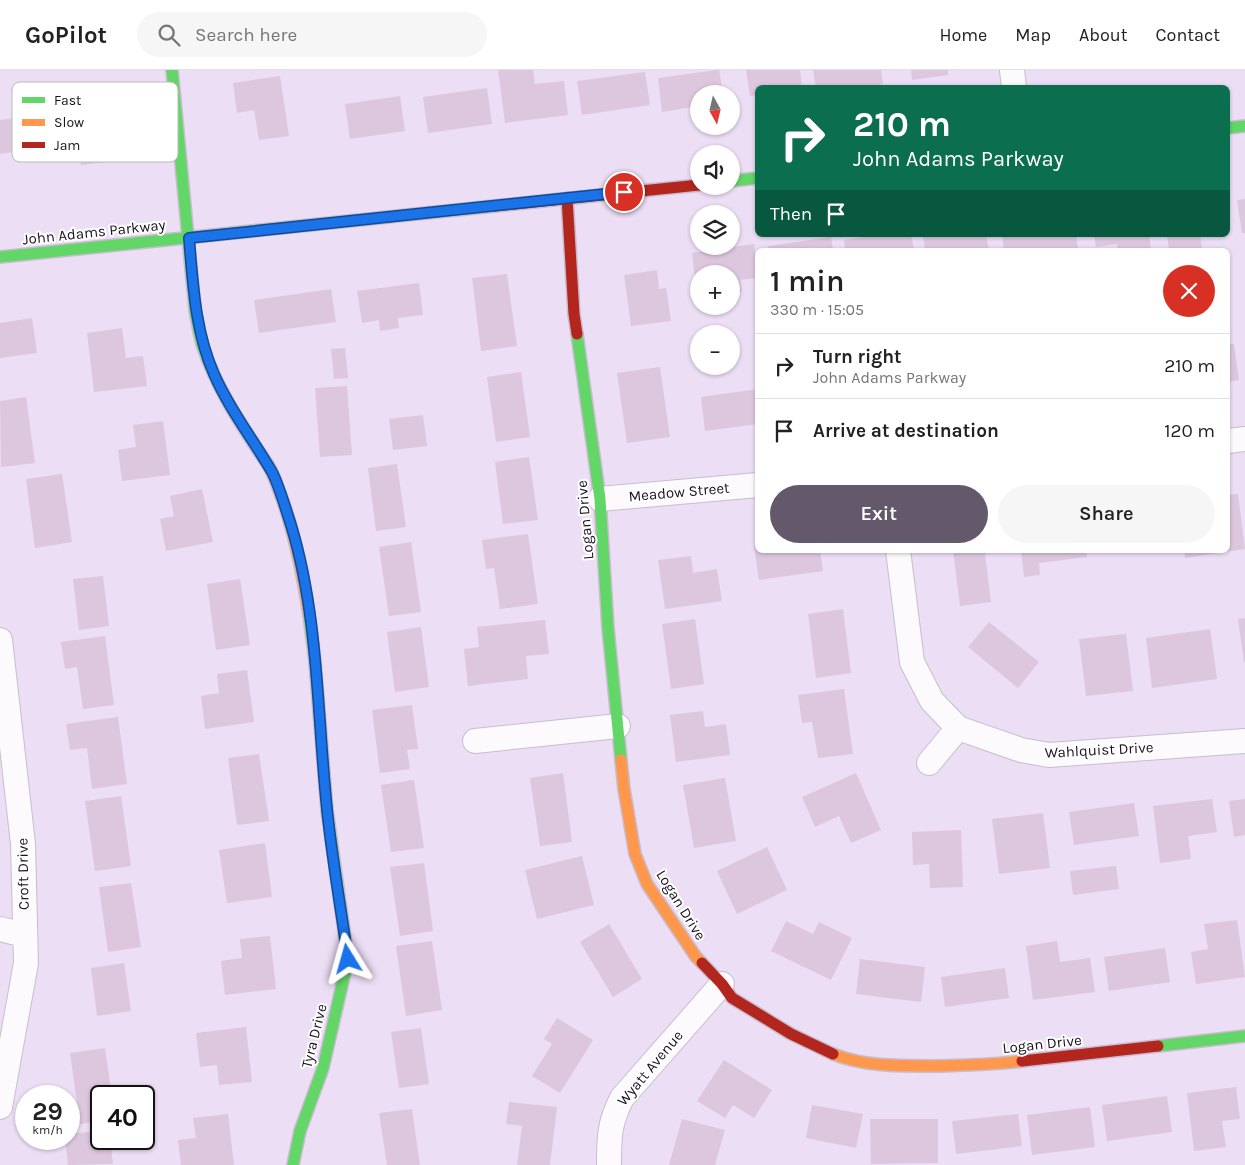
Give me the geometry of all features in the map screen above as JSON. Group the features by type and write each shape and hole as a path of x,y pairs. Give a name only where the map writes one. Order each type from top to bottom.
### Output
{"street":[{"path":"1012,70 1014,85"},
{"path":"1230,128 1245,126"},
{"name":"Tyra Drive","path":"178,129 195,310 202,343 231,409 273,473 291,525 303,573 316,662 327,810 348,959 323,1068 300,1131 293,1165"},
{"path":"740,180 755,178"},
{"name":"John Adams Parkway","path":"0,257 690,185"},
{"name":"Logan Drive","path":"567,198 574,314 600,499 608,628 624,788 635,854 647,884 696,957 722,984 732,998 791,1034 835,1056 860,1062 897,1066 989,1064 1245,1036"},
{"path":"1230,441 1245,439"},
{"name":"Meadow Street","path":"600,499 755,485"},
{"name":"Wahlquist Drive","path":"898,553 912,662 932,701 958,728 1021,750 1049,755 1245,741"},
{"name":"Croft Drive","path":"0,640 23,844 26,963 0,1106"},
{"path":"475,741 618,726"},
{"path":"929,763 958,728"},
{"path":"0,929 24,935"},
{"name":"Wyatt Avenue","path":"609,1165 609,1137 613,1114 622,1098 722,984"}],"building":[{"path":"498,70 533,70 535,84 564,81 568,115 505,123"},
{"path":"719,70 722,85 690,85 690,107 662,112 658,78"},
{"path":"746,70 800,70 802,85 755,85 755,95 750,96"},
{"path":"813,70 881,70 883,84 877,85 816,85"},
{"path":"911,70 948,70 948,75 912,80"},
{"path":"645,72 650,105 582,115 577,81"},
{"path":"280,76 289,136 259,140 254,110 237,113 233,83"},
{"path":"487,88 492,124 428,133 423,97"},
{"path":"400,96 405,131 350,139 345,104"},
{"path":"12,118 12,152 0,154 0,120"},
{"path":"81,162 106,162 81,165"},
{"path":"1245,199 1245,233 1242,233 1237,200"},
{"path":"831,237 833,248 768,248 768,246"},
{"path":"865,237 911,237 914,248 845,248 844,240"},
{"path":"923,237 986,237 989,248 925,248"},
{"path":"1002,237 1076,237 1078,248 1004,248"},
{"path":"1094,237 1149,237 1151,248 1118,248 1117,244 1096,247"},
{"path":"1167,237 1200,237 1202,248 1169,248"},
{"path":"754,244 755,278 740,280 740,265 693,265 692,255 740,255 740,246"},
{"path":"657,270 659,289 666,288 671,321 631,326 624,275"},
{"path":"507,274 517,346 481,351 472,278"},
{"path":"419,283 423,315 398,318 399,328 380,331 379,320 362,323 357,291"},
{"path":"331,289 336,322 259,333 254,300"},
{"path":"32,318 37,353 0,358 0,323"},
{"path":"122,328 126,358 143,356 147,386 94,392 87,333"},
{"path":"1234,344 1239,380 1230,382 1230,345"},
{"path":"345,348 348,378 334,379 331,349"},
{"path":"660,367 670,437 627,443 617,373"},
{"path":"521,372 530,437 496,442 487,377"},
{"path":"347,386 352,455 320,457 315,388"},
{"path":"755,389 755,424 705,431 701,397"},
{"path":"26,397 35,463 1,467 0,401"},
{"path":"423,415 427,446 393,450 389,419"},
{"path":"163,421 170,475 122,481 118,450 136,447 133,425"},
{"path":"529,457 538,520 503,524 495,462"},
{"path":"397,464 406,527 376,531 368,468"},
{"path":"62,474 72,542 35,548 26,479"},
{"path":"202,489 213,542 166,551 160,519 174,516 170,496"},
{"path":"1238,494 1245,549 1230,551 1230,495"},
{"path":"528,534 538,604 500,609 494,568 486,569 482,540"},
{"path":"411,542 421,612 389,616 379,547"},
{"path":"755,553 820,553 823,571 759,580"},
{"path":"953,553 990,553 985,554 991,602 960,606"},
{"path":"1021,553 1086,553 1087,557 1039,563 1040,575 1024,577"},
{"path":"1184,553 1218,553 1185,558"},
{"path":"691,556 693,573 717,569 722,601 665,609 658,560"},
{"path":"103,576 109,626 79,630 73,579"},
{"path":"240,579 250,645 216,650 207,584"},
{"path":"843,609 851,673 816,678 808,614"},
{"path":"1245,618 1245,662 1244,662 1238,619"},
{"path":"695,619 704,684 671,689 662,624"},
{"path":"545,620 549,654 526,656 528,679 468,686 464,649 479,647 477,627"},
{"path":"989,622 1039,662 1018,688 968,647"},
{"path":"421,627 429,687 395,692 387,632"},
{"path":"1210,629 1217,679 1152,688 1146,638"},
{"path":"1126,634 1133,691 1086,696 1079,639"},
{"path":"105,636 114,705 83,709 77,667 65,669 61,642"},
{"path":"247,670 254,722 205,729 201,696 219,693 217,674"},
{"path":"844,689 853,754 818,758 812,722 802,723 798,695"},
{"path":"412,705 418,749 407,750 410,769 380,773 372,710"},
{"path":"703,711 705,727 726,724 730,755 676,762 670,715"},
{"path":"118,717 127,784 92,789 87,748 70,750 66,724"},
{"path":"259,754 269,821 237,825 228,758"},
{"path":"563,773 572,842 540,846 530,778"},
{"path":"856,773 881,830 851,843 839,816 815,827 802,797"},
{"path":"725,778 736,841 694,848 683,785"},
{"path":"414,780 424,848 391,852 381,785"},
{"path":"121,796 131,866 95,871 85,801"},
{"path":"1212,799 1217,832 1188,836 1191,859 1160,863 1153,806"},
{"path":"1245,799 1245,835 1234,837 1229,801"},
{"path":"1134,803 1139,836 1074,845 1069,812"},
{"path":"1043,813 1050,868 999,874 992,819"},
{"path":"961,830 963,887 930,888 929,864 913,865 912,832"},
{"path":"265,843 272,897 227,903 219,850"},
{"path":"767,847 787,890 737,914 717,871"},
{"path":"582,856 594,905 537,919 525,870"},
{"path":"424,863 433,931 400,936 390,867"},
{"path":"1116,866 1119,889 1073,895 1070,871"},
{"path":"131,883 141,947 108,952 99,887"},
{"path":"1237,920 1245,977 1196,984 1191,952 1208,949 1204,924"},
{"path":"786,921 813,934 819,922 852,938 831,980 771,951"},
{"path":"609,924 642,979 613,997 580,942"},
{"path":"270,936 276,989 225,995 221,961 242,958 240,939"},
{"path":"432,941 442,1010 406,1016 396,946"},
{"path":"1057,941 1060,962 1090,958 1095,992 1033,1000 1026,946"},
{"path":"1165,948 1170,982 1109,991 1104,957"},
{"path":"860,959 925,967 921,1002 856,994"},
{"path":"124,963 131,1011 97,1016 91,968"},
{"path":"1005,968 1009,998 945,1007 941,977"},
{"path":"557,1018 593,1040 560,1093 532,1076 552,1044 544,1039"},
{"path":"246,1027 252,1082 219,1085 217,1065 200,1067 196,1033"},
{"path":"421,1028 429,1084 399,1088 391,1032"},
{"path":"105,1048 110,1085 90,1085 90,1123 80,1124 80,1085 75,1085 70,1053"},
{"path":"724,1060 772,1090 754,1118 733,1105 725,1118 697,1101"},
{"path":"1236,1087 1240,1119 1222,1121 1226,1147 1194,1151 1187,1093"},
{"path":"1167,1096 1172,1132 1107,1141 1102,1105"},
{"path":"509,1102 557,1107 550,1165 517,1165 522,1126 506,1124"},
{"path":"812,1105 863,1114 856,1148 806,1138"},
{"path":"1090,1107 1095,1147 1032,1155 1027,1115"},
{"path":"412,1109 420,1165 387,1165 379,1113"},
{"path":"228,1114 234,1165 181,1165 178,1140 196,1138 193,1118"},
{"path":"1018,1114 1022,1146 956,1154 952,1121"},
{"path":"682,1119 725,1130 715,1165 669,1165"},
{"path":"870,1119 938,1119 938,1163 871,1164"},
{"path":"90,1132 90,1150 111,1150 113,1164 68,1165 66,1150 80,1150 80,1133"}],"traffic: fast":[{"path":"172,70 173,82"},
{"path":"1230,128 1245,126"},
{"path":"178,133 195,310 201,340 222,391 268,465"},
{"path":"740,180 755,178"},
{"path":"0,257 495,206"},
{"path":"577,334 600,499 608,628 621,760"},
{"path":"293,1165 300,1131 323,1068 348,959 327,810 315,662 309,615"},
{"path":"1158,1046 1245,1036"}],"traffic: slow":[{"path":"268,465 273,474 292,529 309,615"},
{"path":"621,760 635,854 647,884 702,963"},
{"path":"833,1054 871,1064 897,1066 968,1065 1022,1061"}],"traffic: jam":[{"path":"495,206 690,186"},
{"path":"567,198 574,314 577,334"},
{"path":"702,963 722,984 732,998 791,1034 833,1054"},
{"path":"1022,1061 1158,1046"}],"route":[{"path":"348,959 327,810 316,662 303,573 291,525 273,473 231,409 202,343 195,310 189,238 624,192"}]}
